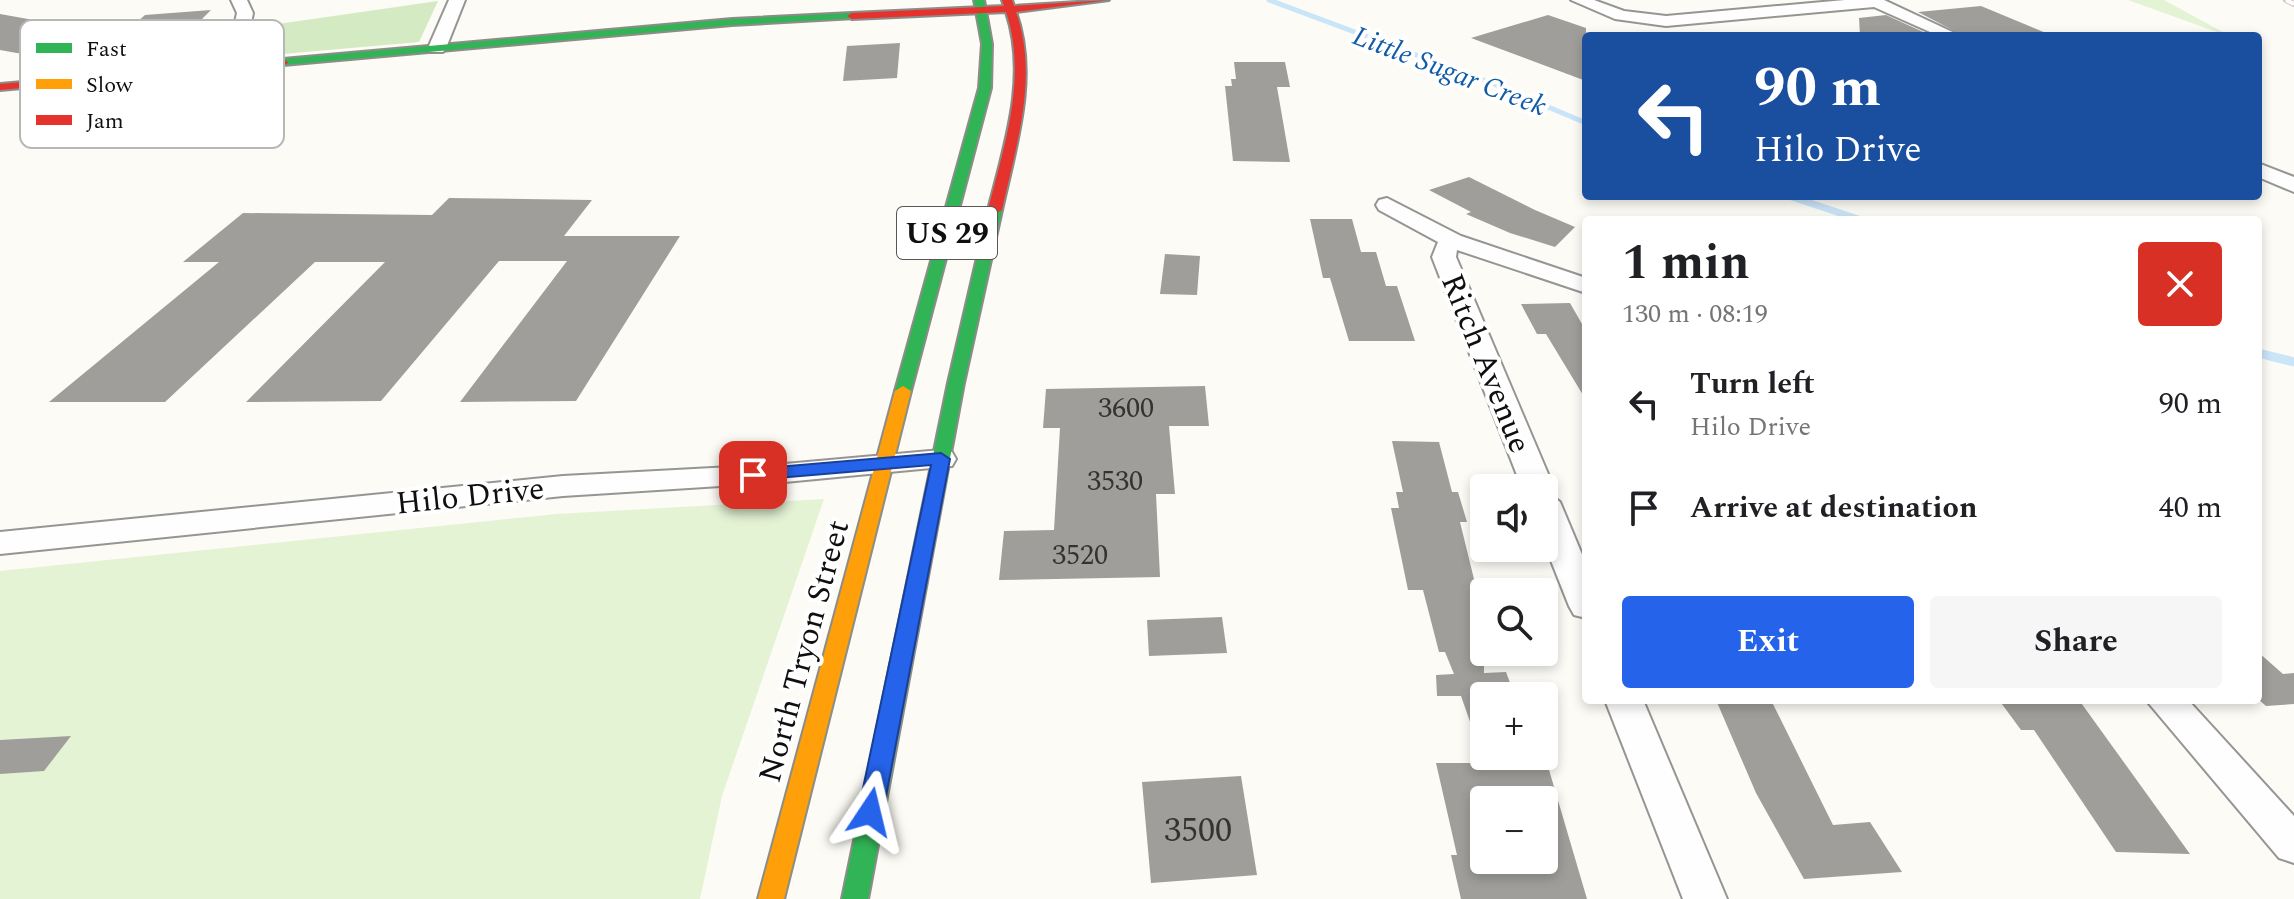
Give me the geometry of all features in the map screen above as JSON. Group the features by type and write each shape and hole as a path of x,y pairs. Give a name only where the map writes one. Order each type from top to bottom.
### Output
{"main road":[{"path":"284,62 732,22 1104,0"},
{"name":"US 29","path":"855,899 941,459 1013,129 1021,74 1019,39 1009,4"},
{"name":"North Tryon Street","path":"771,899 792,807 985,88 988,45 981,5"},
{"path":"0,87 20,85"}],"street":[{"path":"239,0 245,13 244,20"},
{"path":"437,48 457,0"},
{"path":"1579,0 1621,16 1666,21 1873,1 1944,32"},
{"path":"2262,171 2294,185"},
{"path":"1387,205 1453,241 1582,285"},
{"name":"Ritch Avenue","path":"1453,241 1445,248 1444,257 1532,474"},
{"name":"Hilo Drive","path":"0,543 563,486 941,459"},
{"path":"1558,537 1582,596"},
{"path":"1626,704 1705,899"},
{"path":"2169,704 2294,845"}],"green space":[{"path":"2128,0 2164,0 2223,32"},
{"path":"438,1 419,42 284,54 284,23"},
{"path":"824,499 722,796 700,899 0,899 0,571 556,514"}],"building":[{"path":"1981,6 2044,32 1956,32 1918,12"},
{"path":"211,10 201,20 139,20 145,15"},
{"path":"0,14 34,20 20,20 20,54 0,50"},
{"path":"1548,15 1586,28 1586,32 1582,32 1582,80 1471,38"},
{"path":"1886,15 1923,32 1860,32 1859,18"},
{"path":"900,43 897,78 843,81 847,46"},
{"path":"1234,62 1285,62 1290,87 1277,87 1290,162 1233,161 1225,86 1232,86 1231,79 1236,79"},
{"path":"1469,177 1575,227 1555,247 1510,233 1466,214 1471,212 1429,190"},
{"path":"449,198 592,200 564,236 680,236 576,401 460,402 567,261 499,261 381,401 246,402 385,262 315,262 165,402 49,402 219,262 183,262 243,213 432,215"},
{"path":"1310,219 1352,219 1361,252 1376,252 1386,286 1397,286 1415,341 1349,341 1330,278 1323,278"},
{"path":"1165,254 1200,256 1197,295 1160,294"},
{"path":"1570,303 1582,324 1582,393 1546,334 1537,334 1521,304"},
{"path":"1205,386 1209,426 1169,426 1175,494 1156,494 1160,577 999,580 1004,531 1054,530 1060,428 1043,428 1046,389"},
{"path":"1392,441 1439,442 1452,492 1458,492 1467,522 1460,522 1474,578 1470,578 1470,666 1484,666 1484,673 1506,672 1510,682 1470,682 1470,722 1461,696 1437,696 1436,675 1454,674 1445,652 1439,652 1423,590 1408,590 1391,508 1399,508 1396,492 1403,492"},
{"path":"1222,617 1227,653 1149,656 1147,620"},
{"path":"2262,656 2283,674 2294,673 2294,704 2266,706 2262,702"},
{"path":"1718,704 1773,704 1833,825 1870,822 1902,872 1804,879 1756,793"},
{"path":"2002,704 2082,704 2190,854 2116,852 2034,730 2021,730"},
{"path":"71,736 44,771 0,774 0,740"},
{"path":"1436,763 1470,763 1470,770 1549,770 1554,786 1470,786 1470,874 1558,874 1558,800 1587,899 1461,899 1451,855 1457,855"},
{"path":"1241,776 1257,875 1151,883 1142,782"}],"waterway":[{"name":"Little Sugar Creek","path":"1269,0 1494,84 1582,121"},
{"name":"Little Sugar Creek","path":"1801,200 1849,216"},
{"name":"Little Sugar Creek","path":"2262,354 2294,362"}],"railway":[{"path":"2286,0 2294,4"}],"traffic: fast":[{"path":"903,391 985,88 987,44 979,0"},
{"path":"284,62 732,22 852,16"},
{"path":"855,899 956,383 995,210"}],"traffic: slow":[{"path":"771,899 903,391"}],"traffic: jam":[{"path":"995,210 1014,127 1020,84 1018,37 1007,0"},
{"path":"852,16 1034,8 1104,0"},
{"path":"0,87 20,85"}],"route":[{"path":"753,475 941,459 870,812"}]}
